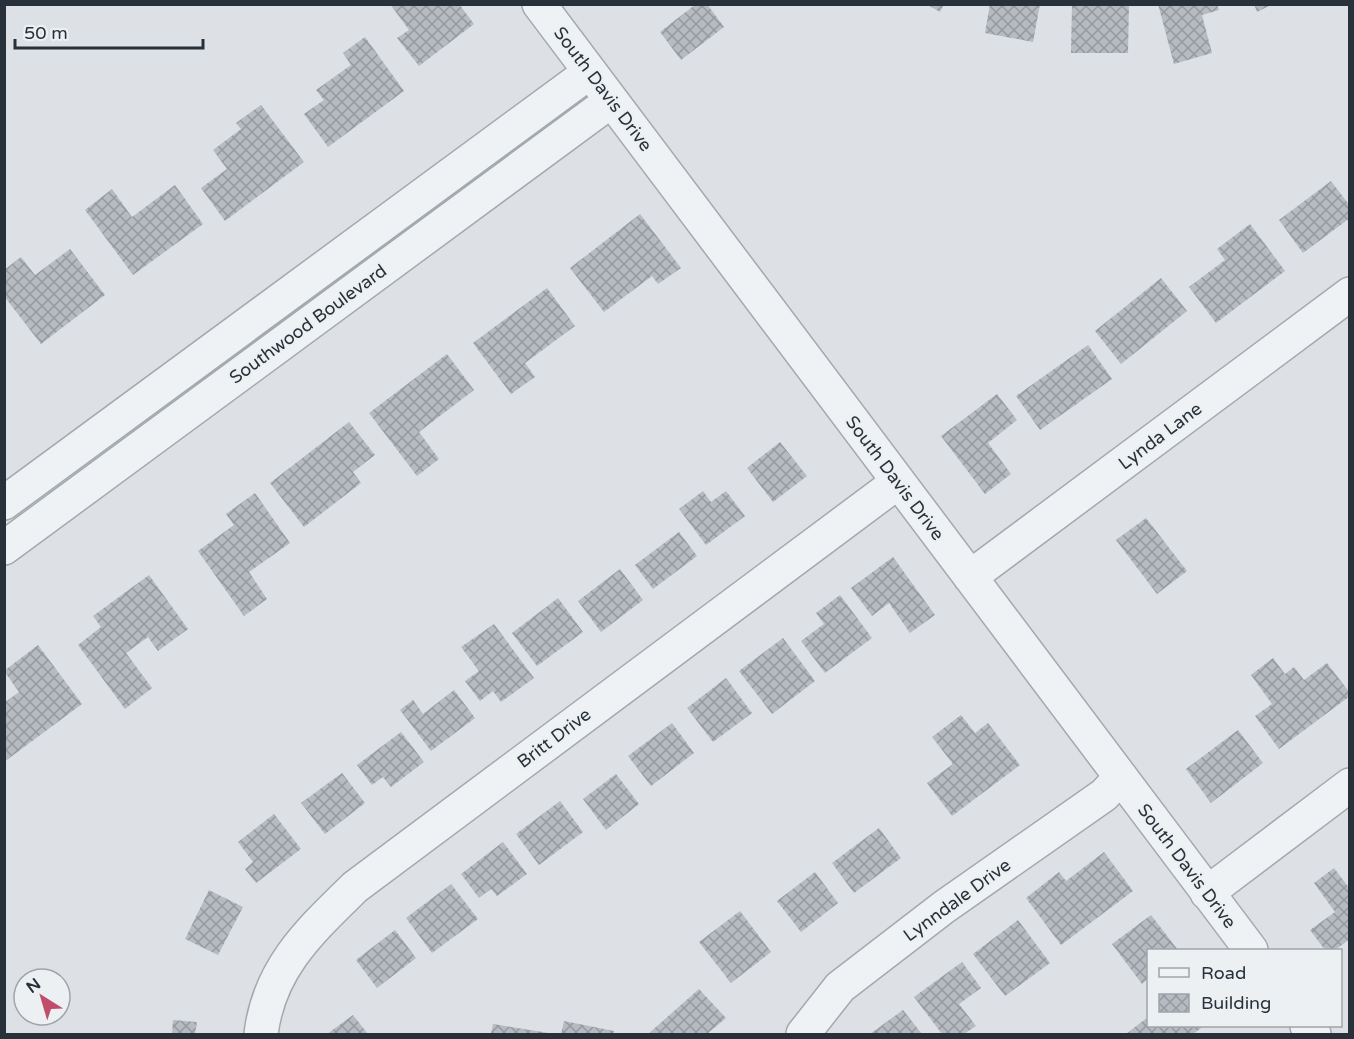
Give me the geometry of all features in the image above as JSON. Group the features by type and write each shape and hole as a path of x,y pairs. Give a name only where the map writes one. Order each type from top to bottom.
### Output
{"street":[{"name":"South Davis Drive","path":"539,4 1249,949"},
{"name":"Southwood Boulevard","path":"4,504 590,72"},
{"name":"Southwood Boulevard","path":"4,548 611,100"},
{"name":"Lynda Lane","path":"970,577 1350,294"},
{"name":"Britt Drive","path":"261,1035 263,1018 276,978 308,934 355,887 898,482"},
{"name":"Lynndale Drive","path":"803,1035 840,987 944,907 1104,795 1121,777"},
{"path":"1207,893 1350,785"}],"building":[{"path":"390,4 459,4 474,24 419,66 397,38 409,30"},
{"path":"696,4 707,4 724,27 681,60 660,32"},
{"path":"926,4 944,4 940,12"},
{"path":"990,4 1040,4 1033,42 985,33"},
{"path":"1072,4 1129,4 1128,53 1071,53"},
{"path":"1158,4 1217,4 1219,10 1202,15 1212,53 1174,64"},
{"path":"1254,4 1273,4 1257,12"},
{"path":"365,37 404,91 328,147 304,114 324,100 316,90 351,65 343,53"},
{"path":"261,105 304,162 225,221 201,188 227,169 213,150 241,129 236,123"},
{"path":"1331,181 1350,206 1350,218 1303,253 1279,220"},
{"path":"175,185 203,224 133,275 85,210 112,189 132,217"},
{"path":"640,214 681,268 658,284 652,276 604,312 570,268"},
{"path":"1250,224 1285,271 1216,323 1189,287 1225,260 1217,249"},
{"path":"70,249 105,295 41,344 4,296 4,270 21,257 35,275"},
{"path":"1161,278 1187,311 1121,364 1095,331"},
{"path":"547,288 575,326 525,363 535,377 511,394 473,343"},
{"path":"1088,345 1112,379 1040,430 1016,396"},
{"path":"447,354 474,390 419,432 439,459 417,476 369,413"},
{"path":"997,394 1017,420 988,443 1011,474 985,494 941,436"},
{"path":"349,422 375,455 353,472 361,483 304,527 270,483"},
{"path":"780,442 807,476 773,502 747,468"},
{"path":"703,491 711,502 726,491 745,516 706,545 679,509"},
{"path":"255,493 290,543 249,572 267,599 244,616 198,551 234,525 226,514"},
{"path":"1146,518 1187,571 1157,594 1116,540"},
{"path":"679,532 697,556 653,589 635,565"},
{"path":"893,557 935,615 910,633 889,603 872,616 851,588"},
{"path":"620,569 643,600 601,632 578,601"},
{"path":"149,575 188,629 158,651 148,637 126,653 152,688 125,709 78,645 101,627 93,616"},
{"path":"840,595 872,638 825,673 801,641 824,624 816,613"},
{"path":"558,598 583,632 537,666 512,633"},
{"path":"494,624 534,678 501,702 493,691 480,701 465,681 479,671 461,647"},
{"path":"783,638 815,681 772,714 739,671"},
{"path":"38,645 82,704 4,762 4,703 19,692 4,671"},
{"path":"1273,658 1285,674 1294,667 1304,680 1327,663 1350,693 1350,696 1279,749 1255,716 1272,704 1251,675"},
{"path":"726,678 752,713 713,742 687,708"},
{"path":"454,690 475,718 431,751 400,710 413,700 423,714"},
{"path":"961,715 975,733 988,723 1020,765 952,816 927,783 953,764 932,737"},
{"path":"672,723 694,753 651,786 628,756"},
{"path":"1238,730 1263,763 1211,803 1186,769"},
{"path":"401,732 424,762 391,787 383,777 372,785 357,765"},
{"path":"342,773 365,803 325,834 301,803"},
{"path":"616,774 639,804 606,830 583,799"},
{"path":"560,801 583,832 539,865 516,834"},
{"path":"274,814 301,849 256,883 245,869 253,862 238,842"},
{"path":"879,828 901,858 854,893 832,863"},
{"path":"503,842 527,874 497,896 491,889 479,898 461,874"},
{"path":"1104,852 1133,891 1061,945 1026,898 1059,872 1066,881"},
{"path":"1334,868 1350,889 1350,939 1336,949 1324,949 1310,930 1335,912 1314,883"},
{"path":"815,872 838,903 801,932 777,901"},
{"path":"451,884 478,919 432,953 406,918"},
{"path":"209,890 243,907 218,955 185,939"},
{"path":"740,911 771,952 731,983 699,942"},
{"path":"1151,915 1177,949 1147,949 1147,980 1142,984 1112,944"},
{"path":"1018,920 1050,963 1005,996 973,954"},
{"path":"395,930 416,958 377,988 356,960"},
{"path":"962,962 981,988 959,1004 976,1026 964,1034 942,1034 914,997"},
{"path":"699,989 726,1018 707,1034 648,1034"},
{"path":"903,1010 922,1034 870,1034"},
{"path":"353,1015 368,1034 327,1034"},
{"path":"1147,1018 1147,1027 1203,1027 1193,1034 1126,1034"},
{"path":"173,1020 197,1022 195,1034 172,1034"},
{"path":"564,1021 614,1031 613,1034 561,1034"},
{"path":"493,1024 549,1033 491,1034"}]}
